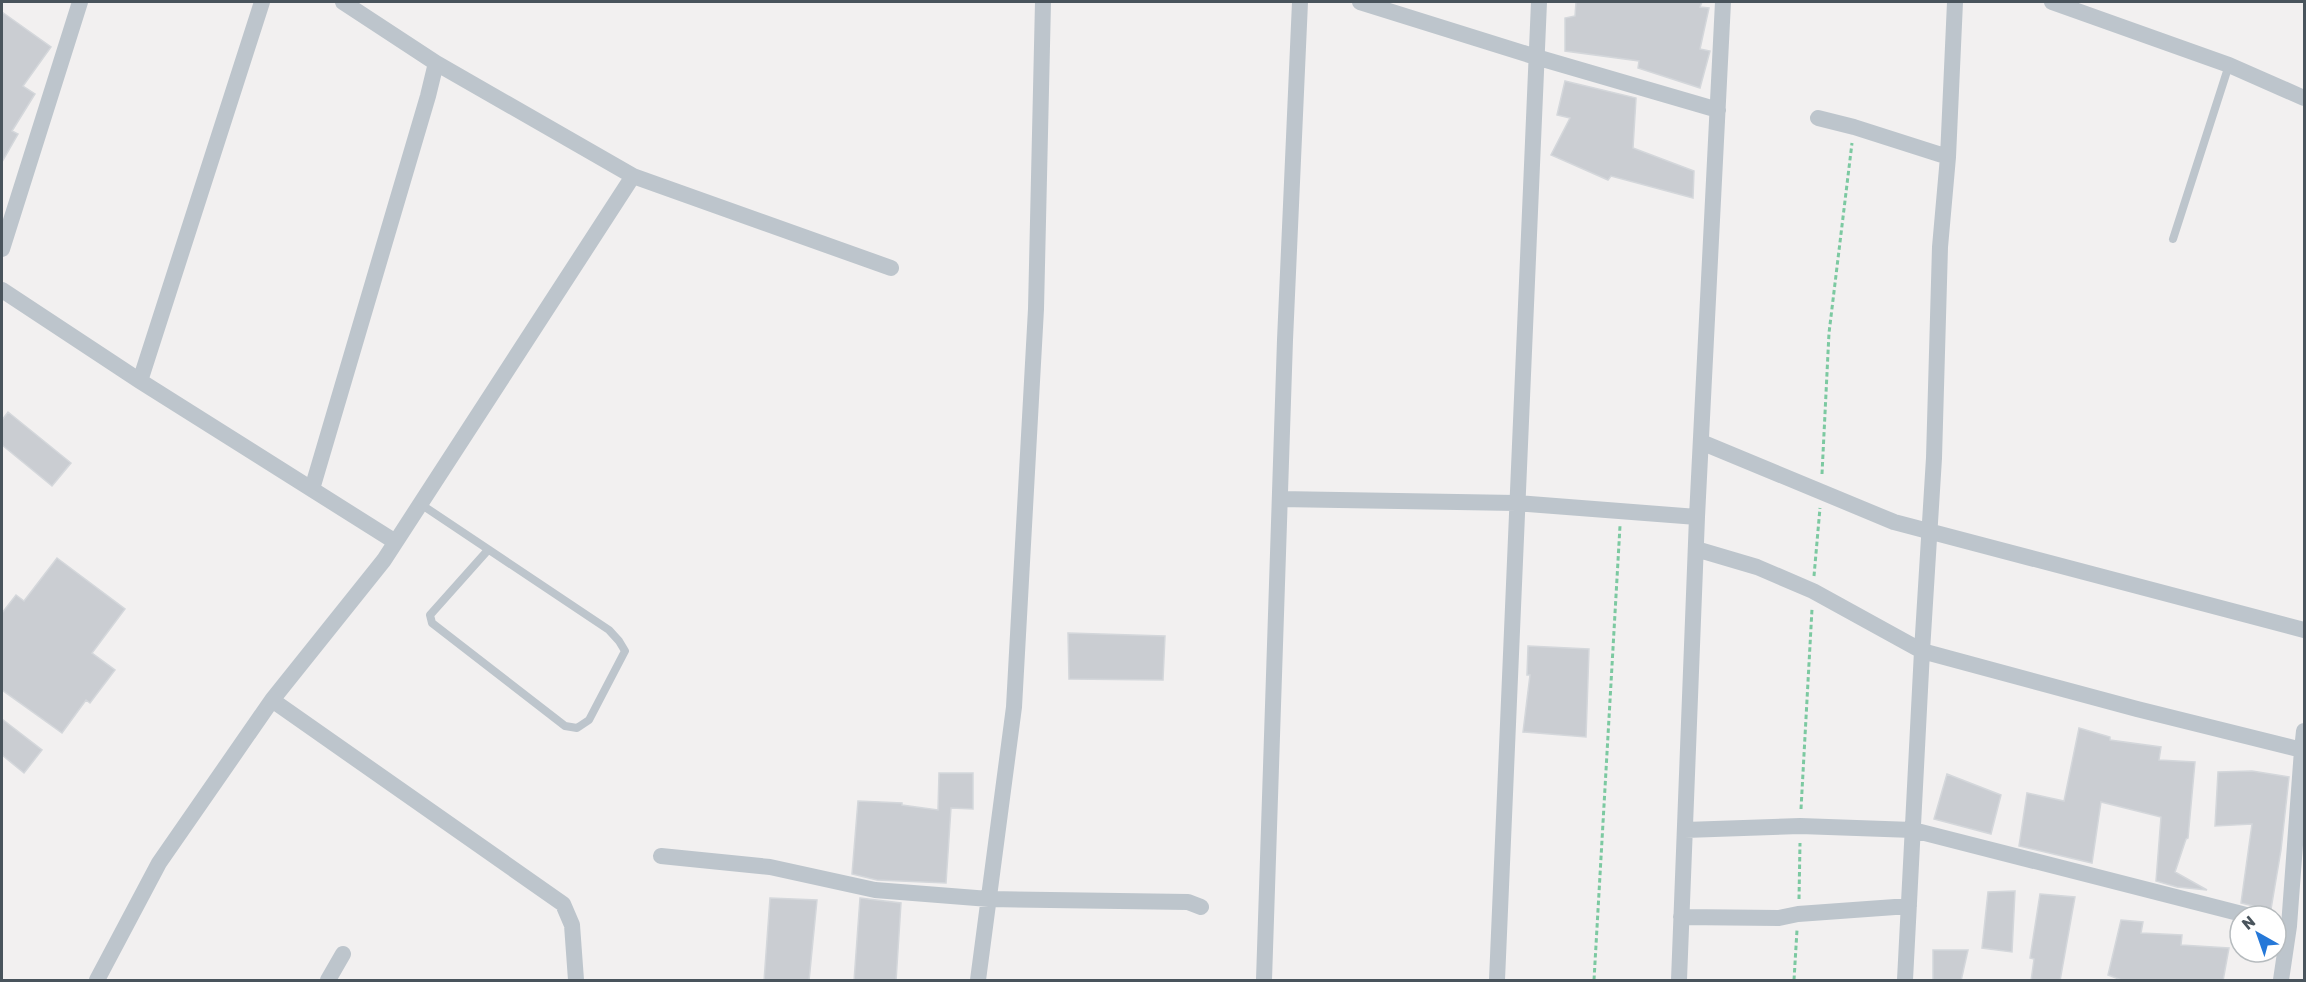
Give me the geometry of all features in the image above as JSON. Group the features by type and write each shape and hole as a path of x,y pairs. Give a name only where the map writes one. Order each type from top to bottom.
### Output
{"street":[{"path":"2,249 80,2"},
{"path":"140,381 262,2"},
{"path":"343,2 436,63 633,176 891,268"},
{"path":"978,981 1014,708 1036,309 1043,2"},
{"path":"1264,981 1300,2"},
{"path":"1360,2 1536,57 1718,110"},
{"path":"1497,981 1539,2"},
{"path":"1679,981 1696,549 1723,2"},
{"path":"1905,981 1934,458 1940,247 1948,157 1955,2"},
{"path":"2061,3 2229,65 2304,98"},
{"path":"312,489 436,63"},
{"path":"1818,118 1948,157"},
{"path":"97,981 159,863 272,700 384,560 394,541 633,176"},
{"path":"2,290 140,381 394,541"},
{"path":"1701,442 1894,522 2304,630"},
{"path":"1280,499 1516,503 1698,517"},
{"path":"1696,549 1757,567 1813,591 1922,651 2303,751"},
{"path":"272,700 562,904 572,925 576,981"},
{"path":"2284,904 2304,731"},
{"path":"1685,830 1800,826 1913,830 2228,910"},
{"path":"661,856 770,867 875,890 989,899 1188,902 1202,907"},
{"path":"1681,917 1779,918 1798,914 1909,906"},
{"path":"328,981 343,954"},
{"path":"2281,964 2281,981"}],"lane":[{"path":"2174,239 2229,65"},
{"path":"419,503 488,549 609,630 619,641 625,651 589,720 577,728 565,726 432,623 430,615 488,549"}],"path":[{"path":"1794,981 1800,826 1813,591 1822,492 1829,333 1854,127"},
{"path":"1594,981 1621,512"}],"building":[{"path":"1576,2 1702,2 1700,7 1709,8 1700,49 1710,51 1700,88 1638,68 1639,61 1565,51 1565,18 1575,16"},
{"path":"2,12 51,47 23,86 35,94 12,131 18,134 2,162"},
{"path":"1565,81 1636,98 1633,148 1694,171 1693,198 1611,176 1608,180 1551,155 1570,118 1557,115"},
{"path":"8,412 71,463 52,486 2,445 2,420"},
{"path":"57,558 125,609 92,653 115,670 90,703 86,700 62,733 2,690 2,613 16,595 24,601"},
{"path":"1068,633 1165,636 1163,680 1069,679"},
{"path":"1528,646 1589,649 1586,737 1523,732 1530,675 1527,675"},
{"path":"2,719 42,750 24,773 2,755"},
{"path":"2079,728 2110,737 2110,740 2161,747 2159,760 2195,762 2188,838 2175,872 2207,890 2177,887 2156,881 2161,817 2101,802 2092,863 2019,846 2027,793 2064,801"},
{"path":"2252,771 2289,777 2281,850 2272,904 2241,903 2252,824 2215,826 2218,772"},
{"path":"939,773 973,773 973,809 951,808 946,883 877,880 852,874 858,801 902,803 902,805 938,810"},
{"path":"1947,774 2001,795 1991,834 1934,819"},
{"path":"2015,891 2012,952 1982,948 1988,892"},
{"path":"2040,894 2075,897 2060,981 2031,981 2034,959 2030,958"},
{"path":"770,898 817,900 809,981 764,981"},
{"path":"860,898 901,903 896,981 854,981"},
{"path":"2121,920 2143,922 2141,933 2182,935 2181,945 2228,948 2223,981 2124,981 2108,975"},
{"path":"1933,950 1968,950 1961,981 1933,981"}]}
